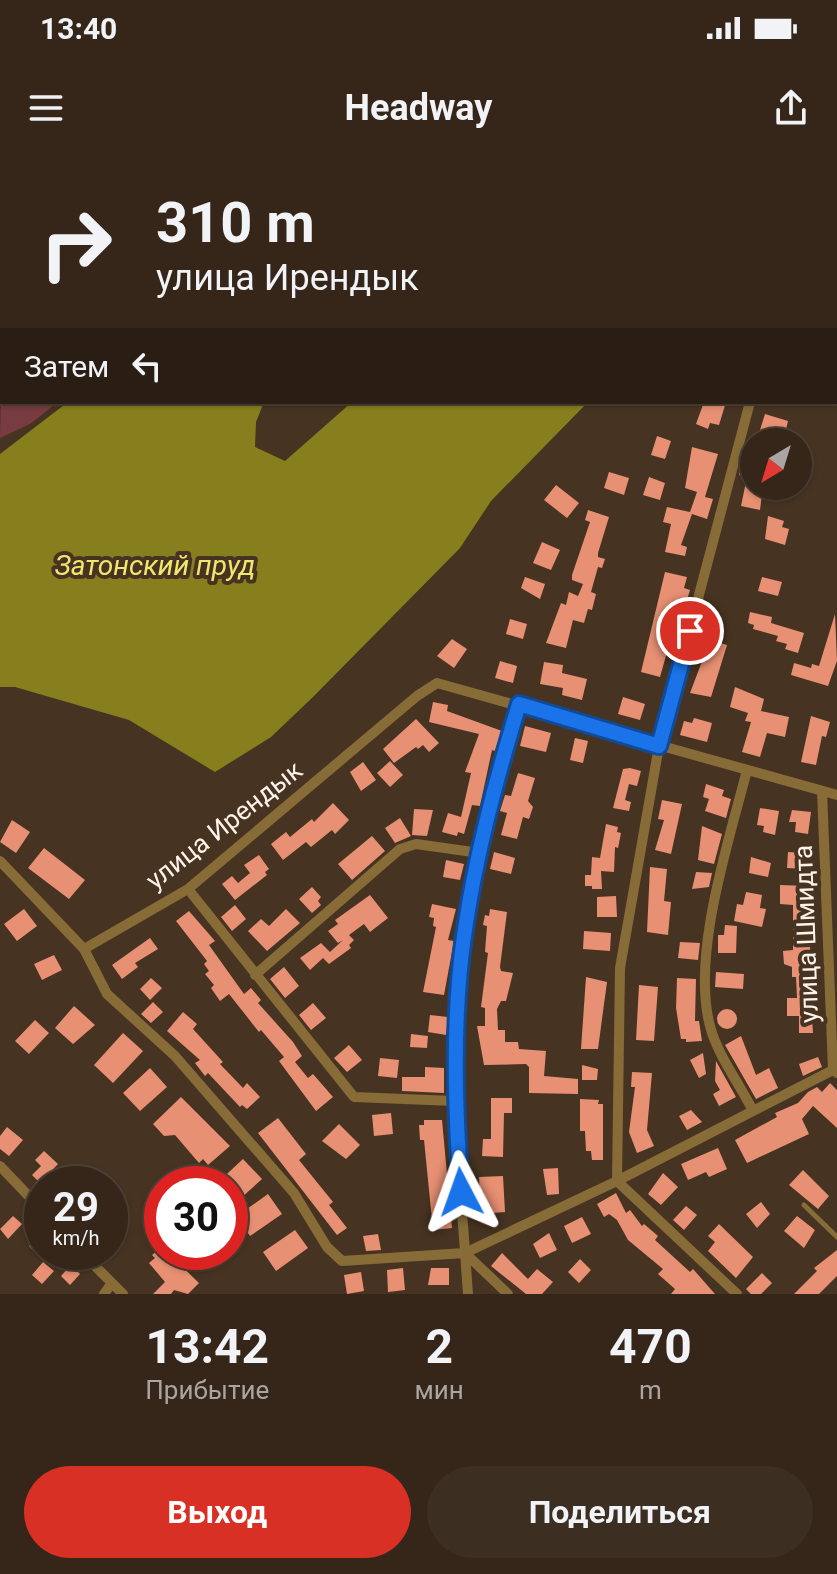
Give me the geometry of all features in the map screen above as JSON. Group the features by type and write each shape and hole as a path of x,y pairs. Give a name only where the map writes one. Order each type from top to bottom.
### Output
{"street":[{"path":"737,1294 617,1181 620,968 659,746 749,404"},
{"name":"улица Ирендык","path":"84,949 188,889 417,696 437,683 837,795"},
{"path":"468,1294 454,1101 464,937 490,801 519,704"},
{"path":"747,770 717,893 705,969 710,1027 752,1109"},
{"name":"улица Шмидта","path":"822,791 835,1072"},
{"path":"255,975 400,849 416,844 480,853"},
{"path":"0,861 84,949 107,994 175,1056 294,1193 327,1247 342,1261 465,1253 617,1181 752,1109 835,1072"},
{"path":"188,889 354,1097 454,1101"},
{"path":"0,1166 24,1191"},
{"path":"465,1253 508,1294"},
{"path":"98,1270 123,1294"},
{"path":"104,1294 111,1284"}],"lane":[{"path":"804,1205 837,1237"}],"shaded area":[{"path":"1,404 55,404 30,424 0,438"}],"water":[{"name":"Затонский пруд","path":"65,404 263,404 256,422 255,447 285,461 350,404 586,404 491,501 460,548 313,697 271,737 215,772 129,720 15,687 0,687 0,454"}],"building":[{"path":"703,404 725,404 719,425 710,423 708,429 696,424"},
{"path":"765,414 788,421 786,428 761,428"},
{"path":"657,436 671,441 665,459 651,455"},
{"path":"692,447 718,454 705,497 713,499 707,519 692,514 681,545 687,547 685,556 665,552 671,524 663,522 667,507 690,512 697,492 685,488"},
{"path":"609,472 629,478 624,495 604,488"},
{"path":"649,477 665,483 660,500 643,495"},
{"path":"556,485 579,503 567,518 544,500"},
{"path":"742,500 761,500 760,510 741,506"},
{"path":"588,510 609,517 598,553 598,557 605,559 602,568 598,567 591,592 596,594 592,610 588,609 584,623 573,620 566,648 546,643 561,603 566,605 569,592 578,596 583,584 572,580 572,575 590,522 585,520"},
{"path":"768,516 784,521 782,527 789,529 785,545 765,539"},
{"path":"542,542 560,550 551,570 533,563"},
{"path":"665,572 687,577 684,588 690,590 687,600 682,599 660,677 641,672"},
{"path":"525,577 545,584 540,599 521,588"},
{"path":"762,577 782,582 778,596 758,591"},
{"path":"750,612 772,617 771,623 804,633 798,653 785,649 787,644 776,641 778,636 753,629 754,625 748,623"},
{"path":"835,614 837,661 828,686 791,675 794,663 811,668 812,664 819,666"},
{"path":"510,619 527,624 523,639 506,634"},
{"path":"701,637 727,645 711,697 690,693 704,656 696,654"},
{"path":"452,639 467,649 454,668 437,656"},
{"path":"500,661 517,666 513,683 495,678"},
{"path":"544,662 563,665 562,673 587,679 582,700 562,695 563,688 540,684"},
{"path":"735,687 764,699 761,711 789,717 785,737 767,733 760,757 742,752 751,722 745,721 748,713 730,707"},
{"path":"623,697 645,704 640,720 618,714"},
{"path":"433,702 448,705 447,711 502,731 495,751 492,750 480,806 472,805 464,834 458,832 457,836 442,832 448,813 461,817 471,773 465,772 479,734 429,722"},
{"path":"811,716 830,722 826,737 822,736 816,765 801,762"},
{"path":"694,718 712,723 707,742 680,735 684,721 692,723"},
{"path":"416,719 439,743 429,752 423,745 418,749 416,747 394,763 383,749"},
{"path":"525,726 551,733 546,752 520,746"},
{"path":"575,738 588,741 583,763 570,760"},
{"path":"390,761 403,775 390,787 377,773"},
{"path":"363,762 376,780 361,791 350,772"},
{"path":"623,769 641,771 637,786 629,784 625,800 631,802 629,811 613,808"},
{"path":"518,773 535,778 528,801 533,807 529,819 523,817 517,839 501,835 507,813 500,811 505,795 511,796"},
{"path":"706,784 724,790 722,796 731,799 726,818 705,811 709,799 703,797"},
{"path":"662,800 682,804 671,854 655,850 664,820 658,819"},
{"path":"333,803 349,820 335,834 332,830 311,847 306,842 283,860 271,844 286,832 290,837 312,819 314,822"},
{"path":"760,808 779,811 775,835 763,832 764,826 757,825"},
{"path":"414,809 433,810 427,836 412,835"},
{"path":"792,810 811,812 808,834 795,832 796,822 789,822"},
{"path":"400,818 411,836 395,843 385,828"},
{"path":"12,820 30,832 16,853 0,842"},
{"path":"606,824 618,827 617,832 621,833 618,848 615,847 614,872 601,871 602,889 592,889 592,886 585,886 585,875 591,875 592,857 600,858"},
{"path":"702,826 722,834 714,864 698,860"},
{"path":"372,836 385,851 352,880 338,864"},
{"path":"44,848 85,880 69,899 28,868"},
{"path":"494,852 515,858 511,874 490,869"},
{"path":"788,852 806,853 806,869 787,868"},
{"path":"259,855 269,869 265,872 267,875 235,900 222,884 232,876 238,883 250,873 244,865"},
{"path":"751,857 771,863 768,877 749,873"},
{"path":"446,860 464,864 460,880 443,877"},
{"path":"650,867 667,869 664,901 671,902 668,935 647,932"},
{"path":"696,872 712,873 709,887 692,889"},
{"path":"780,885 808,886 807,917 813,918 810,948 814,988 810,988 813,1033 799,1033 799,1016 787,1016 787,998 797,998 796,977 792,977 792,967 784,964 783,951 793,950 793,905 780,904"},
{"path":"312,887 321,897 318,901 321,905 312,913 299,899"},
{"path":"746,892 762,895 760,908 766,909 762,927 734,921 737,904 743,905"},
{"path":"370,895 388,918 370,932 364,924 349,935 354,940 349,945 351,948 329,964 323,958 310,970 300,958 321,943 330,952 343,940 338,943 328,931 338,924 335,920"},
{"path":"616,896 617,917 597,917 597,897"},
{"path":"432,904 456,909 448,940 454,941 444,995 423,992 436,927 433,926 434,918 429,917"},
{"path":"235,905 246,919 232,931 221,917"},
{"path":"24,909 37,926 17,941 4,924"},
{"path":"286,909 300,923 267,951 248,931 261,919 269,926"},
{"path":"490,909 507,912 500,967 501,971 513,973 506,1001 501,1001 497,1009 498,1030 505,1030 505,1042 518,1042 519,1049 546,1051 544,1076 578,1079 578,1094 529,1093 529,1067 526,1064 484,1065 477,1026 485,1026 485,1008 481,1007 488,953 485,952 487,926 483,925"},
{"path":"189,911 215,941 209,945 244,994 251,988 261,1000 258,1003 293,1042 302,1056 295,1062 308,1078 313,1074 333,1097 316,1111 279,1061 284,1057 261,1030 259,1032 229,994 220,1001 211,988 214,985 205,974 209,971 204,964 207,961 176,921"},
{"path":"725,925 737,926 736,953 718,953 718,935 724,935"},
{"path":"584,931 611,933 610,951 583,949"},
{"path":"150,938 158,949 135,963 138,967 122,979 112,965"},
{"path":"680,942 700,943 698,960 678,958"},
{"path":"54,955 62,970 42,980 34,964"},
{"path":"284,967 299,986 285,998 270,979"},
{"path":"716,972 744,974 743,989 715,987"},
{"path":"586,977 607,982 598,1049 581,1049"},
{"path":"151,978 162,988 150,1000 140,989"},
{"path":"677,978 696,979 695,1021 699,1021 702,1041 686,1042 686,1039 681,1039 676,1008"},
{"path":"639,985 658,987 654,1041 636,1040"},
{"path":"153,1002 163,1012 151,1023 141,1014"},
{"path":"313,1003 326,1018 311,1030 299,1015"},
{"path":"74,1006 95,1025 73,1044 55,1028"},
{"path":"727,1009 734,1012 737,1019 734,1026 727,1029 720,1026 717,1019 720,1012"},
{"path":"183,1012 197,1024 193,1029 223,1062 220,1064 243,1088 247,1083 260,1097 247,1109 242,1105 240,1107 208,1073 205,1076 195,1063 200,1060 167,1031"},
{"path":"430,1015 448,1017 446,1035 428,1032"},
{"path":"35,1020 49,1033 29,1054 15,1041"},
{"path":"123,1033 143,1051 113,1083 94,1065"},
{"path":"411,1034 428,1036 427,1048 410,1047"},
{"path":"741,1036 756,1075 769,1068 778,1088 756,1099 725,1045"},
{"path":"349,1045 362,1060 347,1072 334,1058"},
{"path":"703,1053 706,1074 699,1078 690,1060"},
{"path":"818,1057 822,1067 803,1076 799,1064"},
{"path":"380,1058 399,1060 397,1078 378,1076"},
{"path":"716,1061 736,1097 719,1106 713,1094 720,1090 715,1081"},
{"path":"582,1065 598,1069 597,1080 582,1080"},
{"path":"425,1067 444,1068 444,1093 402,1091 402,1077 425,1077"},
{"path":"150,1068 167,1087 140,1111 123,1093"},
{"path":"632,1072 652,1073 647,1130 654,1146 637,1153 629,1132 635,1087 631,1087"},
{"path":"830,1083 837,1090 837,1128 813,1106 802,1119 809,1134 747,1163 735,1140 777,1117 775,1113 798,1103 817,1087 822,1092"},
{"path":"181,1097 230,1146 208,1165 203,1159 199,1163 175,1135 164,1136 153,1124"},
{"path":"491,1098 512,1098 512,1113 504,1113 503,1157 482,1156 483,1139 491,1139"},
{"path":"580,1099 599,1100 598,1104 603,1104 603,1160 592,1160 591,1151 586,1151 585,1131 580,1131"},
{"path":"691,1110 702,1122 687,1130 679,1116"},
{"path":"391,1113 393,1134 374,1136 372,1115"},
{"path":"278,1118 306,1154 299,1160 333,1202 329,1205 347,1228 337,1235 258,1133"},
{"path":"424,1120 442,1120 452,1228 433,1230 424,1140 420,1140 419,1125 424,1125"},
{"path":"339,1124 360,1145 346,1159 322,1141"},
{"path":"7,1127 23,1140 9,1156 0,1149 0,1136"},
{"path":"718,1148 727,1169 709,1177 706,1172 688,1180 681,1164"},
{"path":"44,1151 58,1164 41,1166 35,1160"},
{"path":"243,1159 262,1179 248,1192 248,1166 235,1166"},
{"path":"558,1168 559,1194 547,1195 543,1169"},
{"path":"803,1170 829,1196 818,1209 789,1185"},
{"path":"663,1173 678,1187 661,1205 648,1194"},
{"path":"503,1176 505,1212 481,1214 479,1177"},
{"path":"616,1193 626,1213 630,1210 642,1226 644,1224 658,1236 655,1240 690,1272 693,1269 715,1294 671,1294 675,1289 658,1274 663,1269 628,1240 617,1220 609,1214 604,1217 597,1204"},
{"path":"268,1194 282,1214 250,1236 248,1208"},
{"path":"761,1202 770,1214 757,1228 746,1214"},
{"path":"686,1206 697,1215 684,1230 673,1220"},
{"path":"13,1216 22,1224 8,1239 0,1229"},
{"path":"797,1216 815,1230 804,1248 784,1231"},
{"path":"582,1217 591,1234 572,1243 564,1226"},
{"path":"719,1224 753,1257 736,1278 708,1251 715,1242 708,1236"},
{"path":"295,1230 308,1248 276,1271 263,1252"},
{"path":"549,1233 557,1250 540,1258 533,1244"},
{"path":"378,1234 381,1250 366,1251 363,1236"},
{"path":"837,1250 837,1276 819,1294 794,1294 817,1271 814,1268"},
{"path":"502,1253 528,1279 537,1269 553,1282 542,1294 526,1294 491,1266"},
{"path":"580,1259 591,1270 579,1283 568,1272"},
{"path":"403,1268 405,1290 388,1292 387,1270"},
{"path":"431,1268 449,1268 449,1285 428,1285"},
{"path":"36,1270 54,1271 42,1284 32,1275"},
{"path":"66,1270 76,1270 80,1274 70,1285 61,1276"},
{"path":"155,1270 186,1270 199,1283 188,1294 174,1290 171,1294 153,1294 165,1282"},
{"path":"361,1272 364,1291 347,1294 344,1275"},
{"path":"762,1273 772,1283 761,1294 751,1294 746,1289"}],"route":[{"path":"461,1192 454,1101 464,937 490,801 519,704 659,746 690,631"}]}
